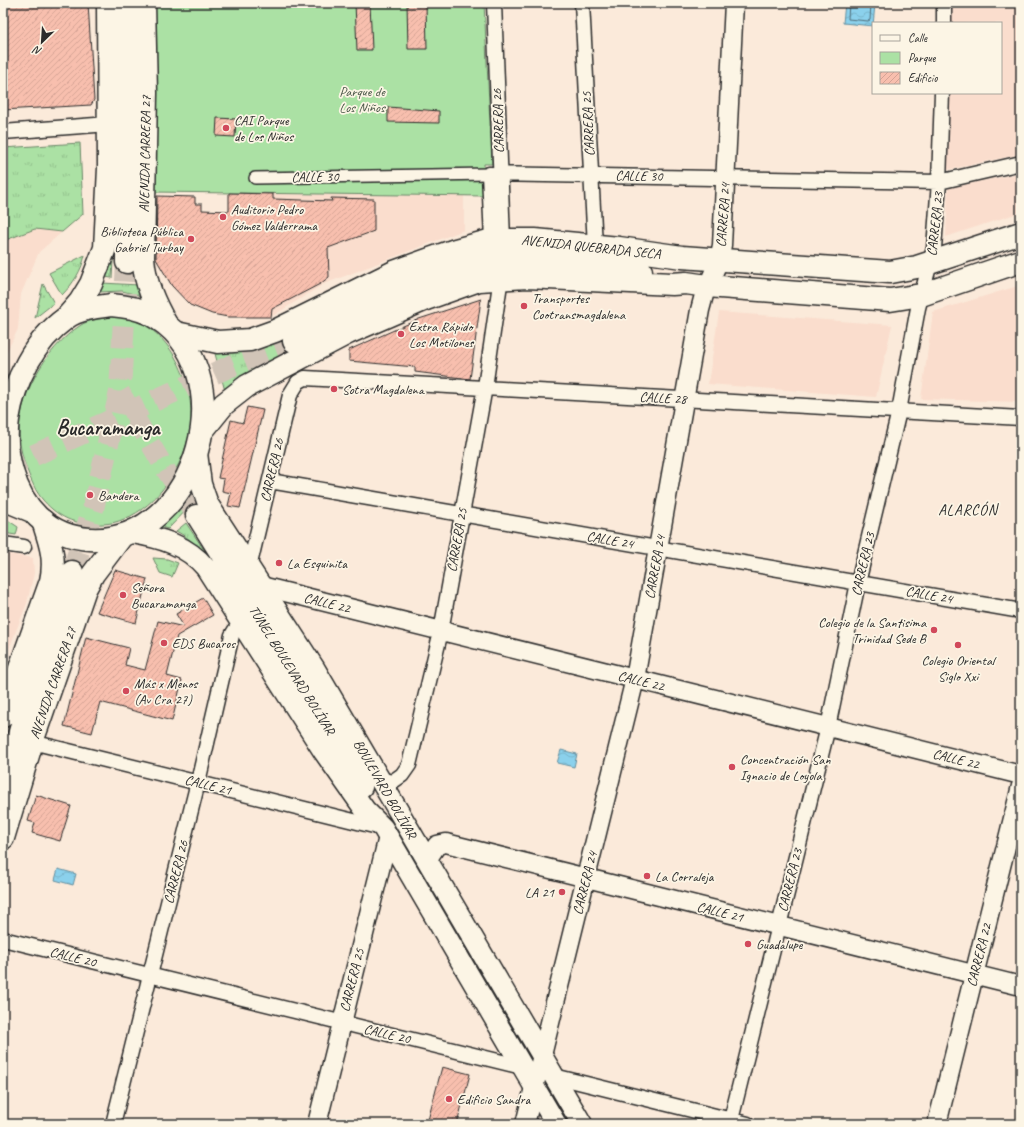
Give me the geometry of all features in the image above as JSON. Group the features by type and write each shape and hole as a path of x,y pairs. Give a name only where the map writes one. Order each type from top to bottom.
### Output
{"main road":[{"path":"3,716 54,569 52,552 37,516 14,476 9,459 6,439 7,406 31,357 46,335 67,317 80,302 91,284 105,248 109,124 108,3"},
{"path":"126,3 128,41 127,262"},
{"name":"AVENIDA CARRERA 27","path":"144,3 146,93 144,272 150,292 171,329"},
{"name":"AVENIDA QUEBRADA SECA","path":"171,329 218,342 250,340 287,325 394,272 455,250 497,240 529,240 595,246 682,257 890,272 904,270 931,262 1021,233"},
{"path":"294,341 390,295 469,265 503,258 555,258 597,263 653,273 696,284"},
{"name":"AVENIDA QUEBRADA SECA","path":"203,430 224,404 247,386 348,333 426,299 479,280 501,277 549,277 696,284 890,300 921,295 1021,261"},
{"path":"3,499 37,516 55,530 83,538 103,540 126,535 149,520 174,498 189,474 197,452 203,430 204,405 198,374 189,352 171,329 150,314 131,307 111,305 92,307 67,317"},
{"name":"BOULEVARD BOLÍVAR","path":"197,452 198,469 204,497 315,669 426,860 538,1072 556,1124"},
{"name":"TÚNEL BOULEVARD BOLÍVAR","path":"196,515 328,725 385,832"},
{"name":"AVENIDA CARRERA 27","path":"3,838 32,742 85,589 93,574 126,535"},
{"name":"BOULEVARD BOLÍVAR","path":"126,535 151,536 177,544 193,554 206,568 336,770 365,810 385,832 538,1072 582,1124"},
{"path":"3,784 72,572"}],"street":[{"name":"CARRERA 26","path":"494,3 494,173 497,240"},
{"name":"CARRERA 25","path":"582,3 595,246"},
{"name":"CARRERA 24","path":"525,1124 635,679 700,310 696,284 719,260 722,245 734,3"},
{"path":"944,3 944,22"},
{"name":"CARRERA 23","path":"730,1122 828,727 858,583 899,411 921,295 934,248 940,182 942,94"},
{"path":"3,132 109,124"},
{"name":"CALLE 30","path":"255,178 494,173 940,182 1021,163"},
{"name":"CARRERA 25","path":"380,779 392,782 402,775 409,765 441,631 485,387 501,277"},
{"name":"CARRERA 26","path":"249,568 290,395 298,382 305,378"},
{"name":"CALLE 28","path":"305,378 1021,418"},
{"name":"CALLE 24","path":"270,480 1021,610"},
{"path":"3,544 24,547"},
{"name":"CALLE 22","path":"261,586 1021,775"},
{"name":"CARRERA 26","path":"113,1124 198,782 232,635 235,630 244,626"},
{"name":"CALLE 21","path":"32,742 198,782 385,832"},
{"name":"CARRERA 22","path":"937,1124 1021,786"},
{"name":"CARRERA 25","path":"317,1124 342,1023 385,832"},
{"name":"CALLE 21","path":"426,860 437,845 446,843 1021,986"},
{"name":"CALLE 20","path":"3,939 538,1072 730,1122 748,1124"}],"shaded area":[{"path":"950,3 1021,3 1021,154 947,170 948,94 1002,94 1002,22 950,22"},
{"path":"80,143 83,214 39,252 21,294 18,329 3,359 3,148"},
{"path":"1021,173 1021,212 946,237 948,188"},
{"path":"273,194 464,196 464,230 324,284 271,317"},
{"path":"1021,285 1021,402 921,399 933,312"},
{"path":"719,312 892,325 876,397 708,384"},
{"path":"3,553 33,558 34,573 27,603 3,664"}],"green space":[{"name":"Parque de Los Niños","path":"153,3 484,3 492,164 484,164 485,196 152,192"},
{"path":"80,143 83,214 62,232 35,229 3,241 3,148"},
{"path":"114,243 112,278 104,277"},
{"path":"85,255 82,266 70,286 62,295 49,273"},
{"path":"102,283 139,285 142,296 122,291 98,292"},
{"path":"43,284 54,303 35,318"},
{"path":"109,317 128,318 138,321 157,334 171,351 179,365 186,383 191,411 190,430 182,457 168,483 148,505 124,519 114,522 98,524 74,522 53,510 41,498 23,459 19,427 27,393 44,361 55,347 84,323"},
{"path":"285,334 295,354 225,391 214,350"},
{"path":"194,488 198,498 168,529 161,527"},
{"path":"3,517 18,527 16,535 3,533"},
{"path":"186,523 213,563 196,545 176,531"},
{"path":"153,558 167,559 178,563 172,577 160,573"}],"water":[{"path":"845,3 875,4 872,26 843,23"},
{"path":"561,750 577,754 574,767 557,763"},
{"path":"58,869 76,874 73,885 55,880"}],"building":[{"path":"3,3 88,3 94,100 91,105 3,110"},
{"path":"355,3 370,3 372,50 357,50"},
{"path":"407,3 426,3 427,49 408,49"},
{"path":"388,107 439,111 439,123 388,122"},
{"name":"CAI Parque de Los Niños","path":"217,118 236,119 235,137 216,136"},
{"path":"229,193 273,194 273,199 332,201 331,198 374,199 374,231 328,248 329,277 320,284 272,309 271,317 228,317 212,314 190,305 172,286 156,259 157,196 195,197 195,204 202,204 202,210 229,211"},
{"path":"481,299 470,379 415,372 415,367 349,361 349,350 419,319"},
{"path":"247,407 263,410 240,508 228,506 231,493 222,491 224,479 218,478 231,420 243,423"},
{"name":"Señora Bucaramanga","path":"115,570 147,579 136,623 97,612"},
{"name":"Más x Menos (Av Cra 27)","path":"203,598 213,615 177,636 167,676 182,680 172,721 100,702 92,733 64,726 86,637 129,648 125,665 145,670 158,621 184,627 176,614"},
{"path":"36,795 71,806 60,841 32,833 35,823 28,821"},
{"name":"Edificio Sandra","path":"442,1067 470,1074 457,1124 427,1124"}],"tunnel":[{"path":"72,572 93,509 120,392 127,262"},
{"path":"3,467 30,457 233,365 294,341"},
{"path":"120,392 167,472 196,515"}],"place":[{"name":"CAI Parque de Los Niños","path":"226,128"},
{"name":"Auditorio Pedro Gómez Valderrama","path":"223,217"},
{"name":"Biblioteca Pública Gabriel Turbay","path":"191,239"},
{"name":"Transportes Cootransmagdalena","path":"524,306"},
{"name":"Extra Rápido Los Motilones","path":"401,334"},
{"name":"Sotra Magdalena","path":"334,389"},
{"name":"Bandera","path":"90,495"},
{"name":"La Esquinita","path":"279,563"},
{"name":"Señora Bucaramanga","path":"123,595"},
{"name":"Colegio de la Santisima Trinidad Sede B","path":"934,630"},
{"name":"EDS Bucaros","path":"164,643"},
{"name":"Colegio Oriental Siglo Xxi","path":"958,645"},
{"name":"Más x Menos (Av Cra 27)","path":"126,691"},
{"name":"Concentración San Ignacio de Loyola","path":"732,767"},
{"name":"La Corraleja","path":"647,876"},
{"name":"LA 21","path":"562,892"},
{"name":"Guadalupe","path":"748,944"},
{"name":"Edificio Sandra","path":"449,1099"}],"district":[{"name":"Bucaramanga","path":"108,428"},
{"name":"ALARCÓN","path":"968,510"}]}
